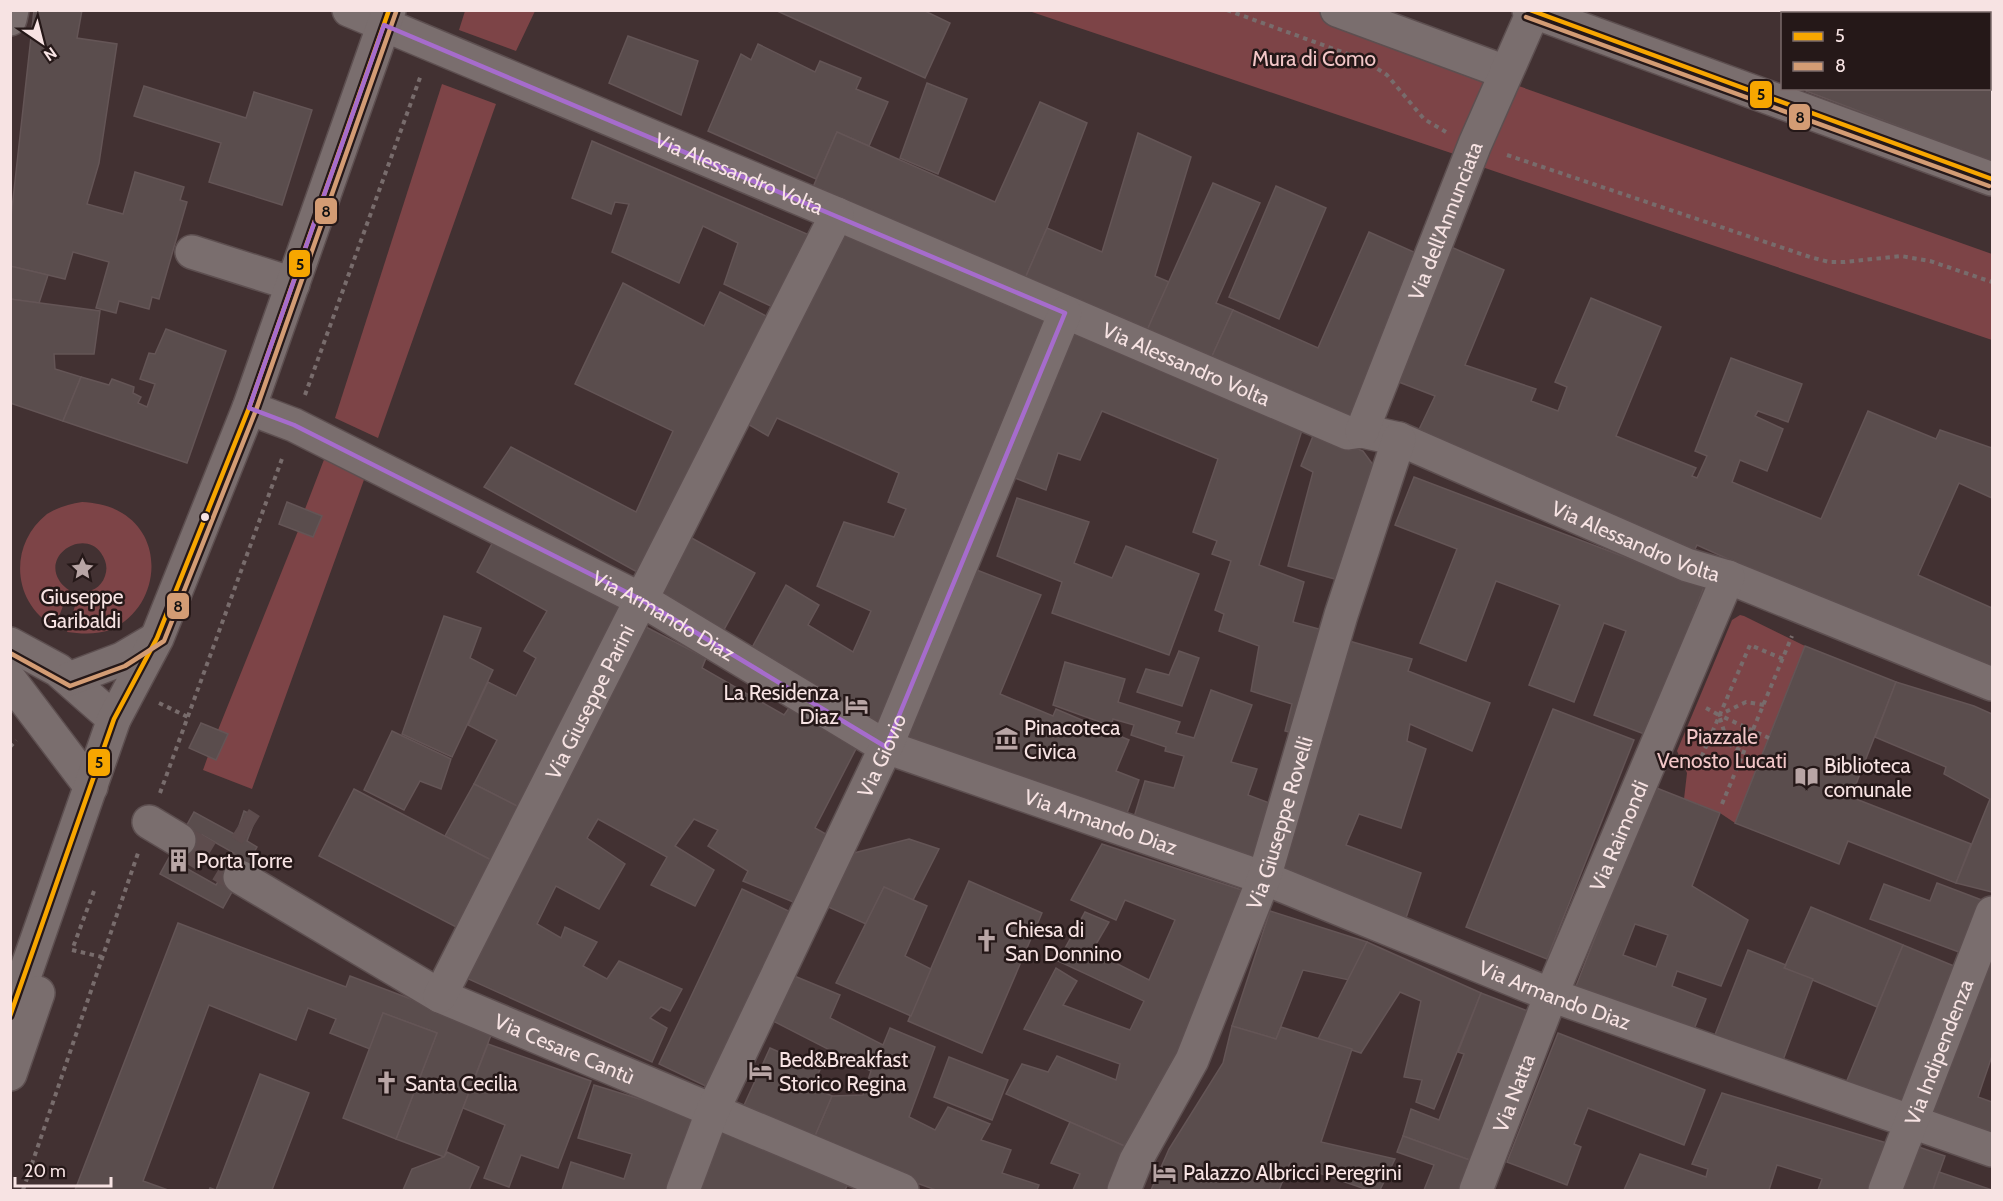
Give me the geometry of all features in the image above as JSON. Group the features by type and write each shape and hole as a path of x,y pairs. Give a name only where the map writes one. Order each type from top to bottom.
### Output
{"street":[{"path":"10,19 12,10"},
{"name":"Via Alessandro Volta","path":"349,10 386,18 432,45 706,158 1348,433 1362,431 1399,439 1687,564 1728,577 1992,684"},
{"path":"1337,10 1505,72"},
{"path":"1532,11 1992,179"},
{"name":"Via dell'Annunciata","path":"1362,431 1475,144 1532,11"},
{"path":"10,1017 114,719 157,638 249,408 386,18"},
{"name":"Via Giuseppe Parini","path":"440,996 837,214"},
{"path":"192,252 293,284"},
{"name":"Via Giovio","path":"683,1191 713,1110 886,747 1065,313"},
{"name":"Via Armando Diaz","path":"249,408 294,425 642,600 886,747 1264,878 1551,995 1992,1150"},
{"name":"Via Giuseppe Rovelli","path":"1124,1191 1136,1160 1192,1060 1264,878 1341,615 1399,439"},
{"name":"Via Raimondi","path":"1551,995 1728,577"},
{"path":"69,679 122,659 157,638"},
{"path":"10,644 58,670 114,719 118,730 79,873 10,1074"},
{"path":"10,680 91,787"},
{"path":"149,822 179,840"},
{"name":"Via Cesare Cantù","path":"240,877 440,996 902,1191"},
{"name":"Via Indipendenza","path":"1885,1191 1992,912"},
{"name":"Via Natta","path":"1476,1191 1551,995"}],"path":[{"path":"1227,10 1365,60 1387,75 1424,119 1447,133 1475,144 1810,258 1829,262 1845,262 1900,256 1930,261 1992,282"},
{"path":"23,1191 149,822 432,45"},
{"path":"1722,804 1806,609"},
{"path":"1698,765 1750,645 1783,659"},
{"path":"1678,695 1769,738"},
{"path":"1719,715 1746,702 1764,705"},
{"path":"1719,715 1728,744 1744,752"},
{"path":"94,891 72,950 102,957"}],"highlighted area":[{"path":"384,25 1065,313 886,747 642,600 294,425 249,408"}],"green space":[{"path":"465,10 535,11 516,51 459,30"},
{"path":"1922,10 1992,11 1992,78 1991,12 1922,12"},
{"name":"Mura di Como","path":"1029,11 1320,11 1513,84 1992,254 1992,340 1485,168 1451,153"},
{"path":"442,84 496,104 378,438 335,418"},
{"path":"325,457 365,477 252,789 203,770 208,756 216,759 227,735 218,730 298,531 313,537 322,516 305,509"},
{"path":"82,502 102,505 122,513 136,525 146,540 151,556 151,573 147,590 139,606 127,619 112,629 84,634 67,632 79,593 95,589 105,576 105,561 94,546 85,543 76,544 68,548 56,561 59,580 69,590 55,627 41,617 30,604 23,589 20,573 21,557 34,527 47,514 64,506"},
{"name":"Piazzale Venosto Lucati","path":"1740,615 1805,646 1735,823 1720,813 1684,799 1687,773 1677,751 1732,620"}],"building":[{"path":"34,10 82,10 77,38 117,44 99,163 87,204 123,214 135,172 184,187 180,200 187,202 159,299 152,297 149,309 119,301 116,313 96,308 109,262 73,252 65,279 10,266 10,226"},
{"path":"775,10 923,10 950,23 925,78"},
{"path":"1833,10 1922,10 1922,12 1832,12"},
{"path":"628,36 698,61 681,115 609,83"},
{"path":"758,44 815,72 820,61 861,78 856,89 888,102 869,146 837,132 816,179 708,131 741,54 751,60"},
{"path":"1991,78 1992,162 1806,91 1991,90"},
{"path":"927,83 967,99 938,174 900,158"},
{"path":"144,86 246,118 254,92 312,110 282,205 209,182 221,143 134,116"},
{"path":"1040,102 1087,123 1047,228 1023,283 813,187 837,132 995,202"},
{"path":"1138,133 1191,157 1155,276 1169,282 1144,337 1023,283 1047,228 1102,252"},
{"path":"592,141 814,237 777,309 724,284 738,243 703,226 679,283 612,252 629,204 615,202 611,214 572,198"},
{"path":"1213,183 1260,203 1216,303 1233,310 1208,365 1144,337"},
{"path":"1276,186 1326,208 1279,319 1229,297"},
{"path":"842,226 1048,311 881,731 748,655 786,585 819,605 808,625 853,652 871,611 817,586 844,522 894,537 906,509 888,502 899,473 777,418 768,436 746,423"},
{"path":"1369,232 1427,258 1351,428 1208,365 1233,310 1318,348"},
{"path":"1451,247 1504,270 1465,365 1536,389 1531,401 1558,411 1567,387 1555,382 1591,298 1661,327 1616,436 1696,468 1692,476 1697,478 1707,456 1695,451 1731,358 1802,384 1788,422 1758,411 1755,416 1783,429 1767,471 1740,460 1732,482 1821,519 1868,411 1936,439 1940,430 1992,448 1992,498 1959,483 1918,575 1992,608 1992,675 1914,643 1697,545 1689,562 1415,438 1435,396 1391,379"},
{"path":"10,266 48,275 39,303 10,299"},
{"path":"623,283 704,326 720,292 772,319 646,577 484,487 511,447 636,512 673,431 575,384"},
{"path":"10,299 100,311 94,354 54,354 55,369 81,377 63,421 10,403"},
{"path":"1071,325 1304,424 1259,565 1304,582 1293,622 1330,632 1304,736 1285,731 1292,704 1251,691 1259,646 1219,631 1224,614 1215,610 1231,561 1212,554 1217,541 1193,532 1218,459 1102,411 1080,460 1058,453 1046,490 1015,478"},
{"path":"166,329 226,351 187,463 63,421 81,377 109,385 112,379 134,387 133,393 141,397 138,403 147,407 155,384 140,379 149,353 155,354"},
{"path":"1315,431 1363,451 1379,473 1342,581 1288,566 1313,472 1301,466"},
{"path":"1414,477 1704,587 1647,735 1594,715 1626,631 1604,623 1574,702 1529,685 1560,605 1496,581 1466,661 1420,643 1457,549 1395,525"},
{"path":"1017,498 1089,522 1074,563 1112,578 1126,546 1199,574 1169,655 1052,613 1062,582 997,556"},
{"path":"287,502 322,516 313,537 279,524"},
{"path":"688,536 755,573 720,637 653,601"},
{"path":"495,538 627,607 521,808 474,784 497,740 468,725 488,682 516,696 536,658 524,651 547,611 477,572"},
{"path":"964,565 1041,595 1000,694 1053,716 1056,709 1129,740 1116,771 1139,780 1123,824 892,743"},
{"path":"444,616 481,628 470,658 493,670 452,757 402,734"},
{"path":"646,627 706,658 702,668 784,715 792,704 859,743 815,828 833,838 798,904 743,881 748,871 708,846 718,830 694,819 675,846 714,870 695,906 651,885 667,857 598,819 587,838 625,864 599,909 556,886 537,924 561,938 565,927 597,942 583,966 607,979 619,961 682,989 670,1011 661,1007 650,1018 667,1028 652,1062 464,977"},
{"path":"1339,638 1412,659 1408,671 1490,703 1472,751 1410,724 1407,741 1426,749 1401,828 1359,814 1346,845 1421,873 1404,924 1292,885 1279,862"},
{"name":"Biblioteca comunale","path":"1805,646 1896,682 1851,797 1971,844 1956,883 1848,841 1839,864 1735,823"},
{"path":"1179,651 1199,658 1182,706 1137,692 1146,669 1169,675"},
{"path":"1065,662 1125,679 1118,702 1180,722 1176,733 1194,738 1211,690 1252,705 1231,762 1257,769 1248,795 1280,807 1258,870 1131,827 1145,781 1174,788 1184,756 1165,751 1166,747 1131,735 1134,725 1113,719 1111,726 1053,705"},
{"path":"1896,682 1974,706 1992,714 1992,892 1956,883 1990,799 1944,774 1946,767 1875,737"},
{"path":"1553,709 1634,740 1547,959 1466,927"},
{"path":"201,723 228,734 216,760 189,748"},
{"path":"392,731 451,759 441,789 420,781 404,810 364,790"},
{"path":"474,784 521,808 495,862 445,836"},
{"path":"1654,787 1720,813 1692,886 1748,920 1721,986 1677,971 1672,986 1706,999 1693,1032 1576,986","holes":["1635,924 1668,935 1656,967 1623,955"]},
{"path":"354,789 495,862 460,929 319,856"},
{"name":"Porta Torre","path":"244,811 256,817 247,841 257,847 223,908 160,874 194,812 236,835","holes":["202,835 234,853 216,885 184,867"]},
{"path":"909,839 939,849 913,900 884,887 866,924 826,906 850,854"},
{"path":"1102,844 1248,892 1182,1056 1129,1148 1006,1094 1022,1064 1048,1072 1057,1056 1116,1080 1120,1064 1024,1029 1056,968 1077,981 1063,1005 1130,1030 1144,1001 1058,961 1085,912 1109,922 1092,951 1149,980 1175,920 1125,900 1116,920 1071,900"},
{"name":"Chiesa di San Donnino","path":"969,881 1042,913 982,1053 908,1021"},
{"path":"1937,883 1987,902 1967,955 1870,919 1884,884 1930,901"},
{"path":"884,887 927,906 905,956 931,969 911,1016 836,983"},
{"path":"742,889 797,915 714,1090 659,1064"},
{"path":"1811,907 1903,945 1877,1007 1784,968"},
{"path":"1270,911 1367,942 1349,980 1303,970 1276,1039 1232,1026"},
{"path":"178,923 346,987 350,976 493,1030 444,1157 396,1139 437,1033 383,1013 370,1049 330,1033 336,1019 308,1008 296,1040 209,1005 143,1181 168,1190 75,1190"},
{"path":"1992,930 1992,1056 1978,1097 1992,1102 1992,1139 1922,1111"},
{"path":"1367,942 1481,993 1434,1109 1416,1102 1422,1080 1404,1077 1421,1001 1400,992 1361,1053 1318,1039"},
{"path":"1903,945 1966,971 1906,1116 1843,1090"},
{"path":"1748,950 1813,979 1779,1071 1711,1045"},
{"path":"792,975 840,995 830,1018 883,1045 890,1028 935,1047 909,1117 935,1130 948,1107 990,1124 981,1140 1011,1150 1002,1173 1039,1185 1037,1190 936,1190 811,1145 832,1096 863,1095 871,1071 771,1020"},
{"path":"1481,993 1538,1015 1478,1163 1403,1136 1411,1109 1439,1120 1464,1054 1458,1052"},
{"name":"Santa Cecilia","path":"383,1013 437,1033 396,1139 343,1118"},
{"path":"1232,1026 1276,1039 1281,1027 1352,1049 1321,1142 1395,1159 1380,1190 1368,1190 1290,1163 1279,1190 1151,1190 1169,1149 1223,1063"},
{"path":"1558,1033 1705,1090 1684,1145 1588,1108 1574,1144 1581,1147 1567,1185 1507,1162"},
{"path":"488,1044 591,1081 558,1168 521,1155 509,1187 484,1178 505,1125 463,1108"},
{"path":"770,1048 820,1070 812,1087 832,1096 811,1145 740,1114"},
{"path":"949,1057 1008,1080 992,1120 934,1097"},
{"path":"260,1074 309,1093 272,1190 216,1190"},
{"path":"594,1085 695,1116 671,1190 562,1190 571,1162 624,1179 632,1154 578,1138"},
{"path":"1722,1093 1890,1144 1873,1190 1818,1190 1822,1179 1777,1165 1769,1190 1624,1190 1640,1154 1706,1177 1708,1169 1692,1164"},
{"path":"1070,1122 1129,1148 1112,1190 1073,1190 1080,1174 1051,1163"},
{"path":"719,1124 851,1178 845,1190 698,1190"},
{"path":"1403,1136 1478,1163 1468,1190 1424,1190 1434,1165 1397,1152"},
{"path":"1910,1144 1945,1156 1933,1190 1894,1188"},
{"path":"447,1152 479,1167 469,1190 403,1190 412,1169 444,1157"},
{"path":"1939,1172 1992,1190 1933,1190"}],"tunnel":[{"path":"240,823 251,830"},
{"path":"179,840 240,877"}],"transit line":[{"name":"5","path":"10,1016 114,719 157,638 249,408 389,10"},
{"name":"5","path":"1530,10 1992,179"},
{"name":"8","path":"10,653 70,686 125,666 164,641 256,410 396,12"},
{"name":"8","path":"1526,17 1989,186"}],"place":[{"name":"Giuseppe Garibaldi","path":"82,568"},
{"name":"La Residenza Diaz","path":"857,704"},
{"name":"Pinacoteca Civica","path":"1006,739"},
{"name":"Biblioteca comunale","path":"1806,777"},
{"name":"Porta Torre","path":"178,860"},
{"name":"Chiesa di San Donnino","path":"987,941"},
{"name":"Bed&Breakfast Storico Regina","path":"761,1071"},
{"name":"Santa Cecilia","path":"387,1083"},
{"name":"Palazzo Albricci Peregrini","path":"1165,1172"}]}
